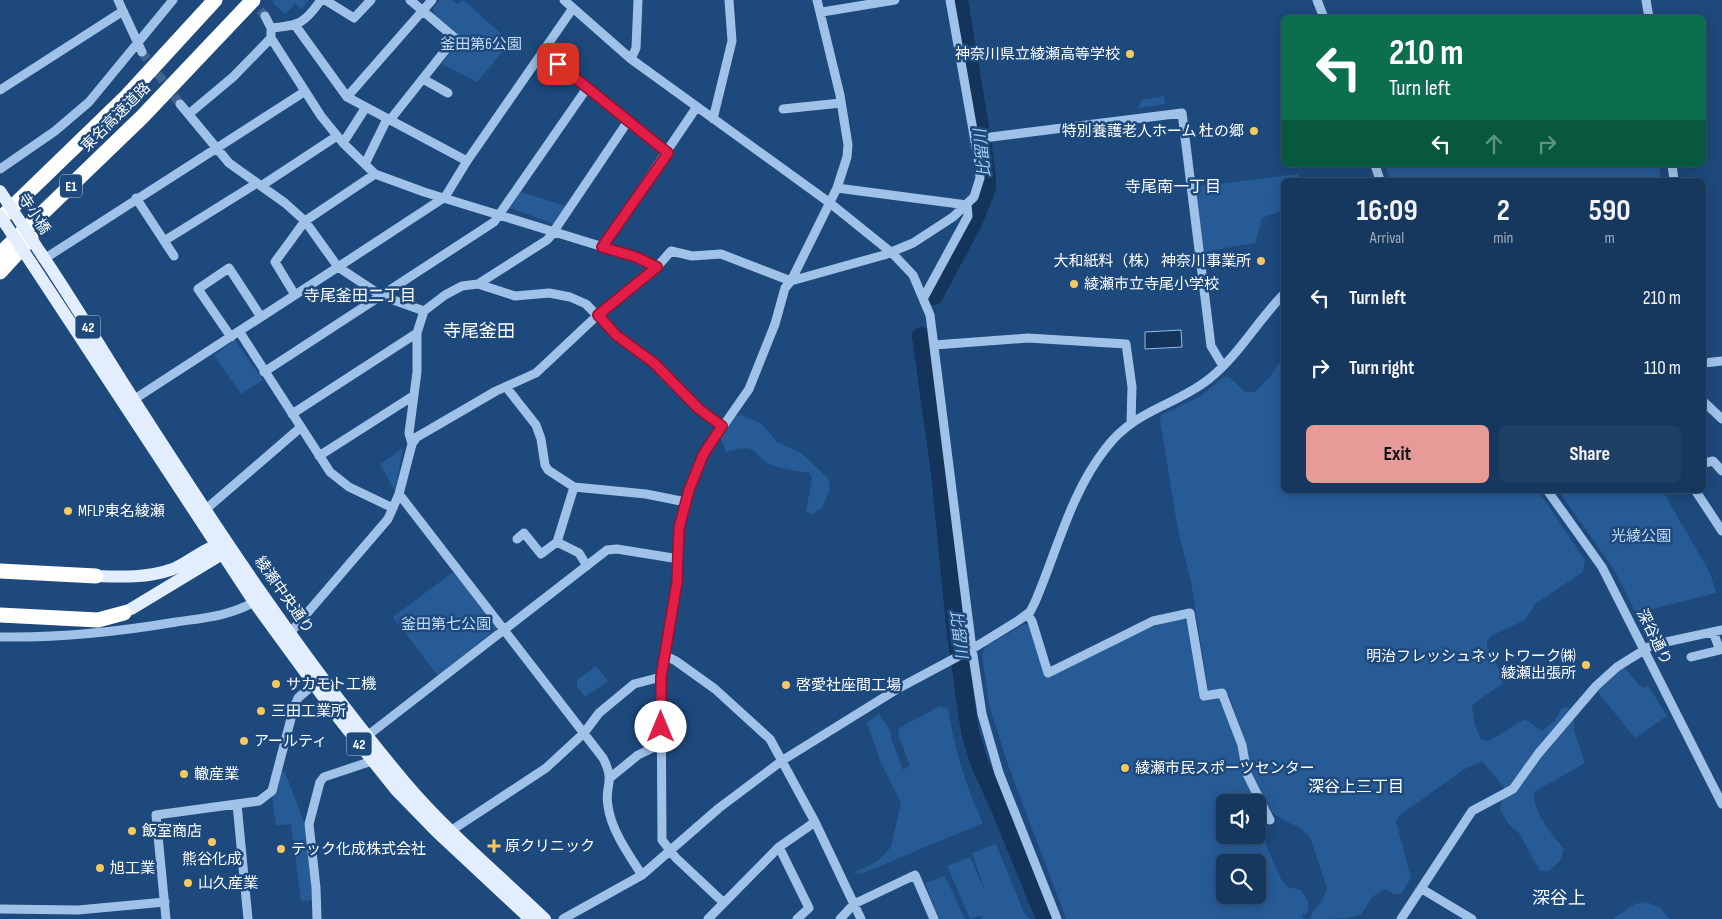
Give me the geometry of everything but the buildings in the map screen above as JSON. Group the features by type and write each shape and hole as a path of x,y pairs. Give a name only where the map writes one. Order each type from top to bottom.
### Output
{"highway":[{"name":"東名高速道路","path":"0,217 125,98 215,0"},
{"name":"東名高速道路","path":"0,254 142,117 253,0"},
{"path":"0,207 65,146 125,98"},
{"path":"0,272 142,117"},
{"path":"0,571 96,576"},
{"path":"0,578 29,573"},
{"path":"0,606 82,613"},
{"path":"0,615 98,620 124,613"}],"main road":[{"name":"寺小橋","path":"0,191 43,257"},
{"name":"寺小橋","path":"0,217 32,264"},
{"name":"綾瀬中央通り","path":"43,257 129,403 224,547 406,783 545,919"},
{"name":"綾瀬中央通り","path":"32,264 205,510 254,602 372,761 396,790 436,831 530,919"},
{"path":"96,576 133,577 159,573 224,547"},
{"path":"82,613 106,616 124,613 224,547"}],"street":[{"path":"118,0 140,48"},
{"path":"0,169 72,118 140,48 172,0"},
{"path":"190,113 233,77 271,33 308,19 323,0 354,18 371,0"},
{"path":"365,164 389,119 455,38 410,0"},
{"path":"347,97 432,0"},
{"path":"631,60 636,48 638,0"},
{"path":"713,119 732,41 728,0"},
{"path":"724,903 671,852 662,840 661,677 679,560 679,528 686,502 703,455 749,389 775,324 785,288 791,281 830,203 848,157 848,145 841,103 822,12 817,0"},
{"path":"822,12 894,0"},
{"path":"290,633 376,533 394,508 412,444 417,437 506,387 536,373 598,315 657,267 671,251 692,256 721,254 791,281 892,253 913,243 967,205 974,197 980,178 980,139 950,0"},
{"path":"1317,0 1323,15"},
{"path":"1646,0 1648,15"},
{"path":"129,403 445,197 467,161 544,53 569,3 631,60 830,203 892,253 907,267 924,297 930,316 934,345 969,650 979,699 993,757 1057,919"},
{"path":"0,90 123,11"},
{"path":"265,16 271,33 304,92 340,139 375,174 408,187 636,257 657,267"},
{"path":"295,25 347,97 467,161"},
{"path":"544,53 668,153"},
{"path":"423,79 448,93"},
{"path":"264,372 494,222 587,88"},
{"path":"43,257 304,92"},
{"path":"783,109 841,103"},
{"path":"180,104 190,113 229,163 285,202 305,221 338,267 382,296 424,311"},
{"path":"164,241 340,139 366,107"},
{"path":"602,247 668,153 696,108"},
{"path":"980,139 1182,113 1211,346 1223,366"},
{"path":"412,444 409,433 417,372 417,333 424,311 454,290 478,284 547,240 628,121"},
{"path":"295,295 275,262 305,221 375,174"},
{"path":"837,188 967,205"},
{"path":"136,198 174,256"},
{"path":"924,297 968,216 967,205"},
{"path":"231,337 198,288 229,268 261,317"},
{"path":"478,284 515,296 549,293 570,297 586,304 616,335 654,363 699,409 722,426"},
{"path":"564,919 642,875 720,808 783,760 899,688 969,650 1027,614 1035,602 1085,480 1106,447 1131,423 1150,410 1194,389 1223,366 1281,298"},
{"path":"239,331 300,428 339,481 394,508"},
{"path":"292,414 417,333"},
{"path":"934,345 1028,338 1126,344 1132,387 1131,423"},
{"path":"1706,363 1722,361"},
{"path":"506,387 536,425 548,470 574,487 646,494 686,502"},
{"path":"319,456 413,396"},
{"path":"1706,404 1722,419"},
{"path":"205,510 300,428"},
{"path":"1706,462 1713,461 1722,471"},
{"path":"524,533 541,554 557,542 574,487"},
{"name":"深谷通り","path":"1549,493 1602,567 1722,804"},
{"path":"1697,493 1722,531"},
{"path":"398,494 603,758 611,777 607,805 610,817 628,854 642,875"},
{"path":"557,542 578,553 587,566"},
{"path":"368,736 608,550 617,548 679,560"},
{"path":"0,637 47,638 118,632 232,612 254,602"},
{"path":"1027,614 1032,621 1048,673 1153,621 1190,613 1204,696 1222,693 1242,744 1247,774 1270,820"},
{"path":"1401,919 1472,811 1513,789 1538,754 1596,686 1617,667 1652,645 1718,631 1720,650 1691,657"},
{"path":"664,656 676,661 715,689 770,739 815,822 861,919"},
{"path":"452,830 546,768 584,733 599,713 634,684 661,677"},
{"path":"166,919 156,815 258,801 272,791 294,707 298,698 314,684"},
{"path":"611,777 638,755 661,744"},
{"path":"317,919 316,888 309,824 320,782 324,777 372,761"},
{"path":"237,804 248,919"},
{"path":"708,919 779,848 815,822"},
{"path":"779,848 809,908 797,919"},
{"path":"840,919 854,904 915,875 934,919"},
{"path":"1422,889 1472,919"},
{"path":"0,909 78,915 164,902"}],"green space":[{"path":"274,0 309,0 302,9 294,3 285,14 272,2"},
{"name":"釜田第6公園","path":"440,0 452,0 458,4 463,0 511,42 477,82 442,64 460,36 434,14 433,8"},
{"path":"1164,96 1165,104 1138,108 1142,100"},
{"path":"1386,167 1659,167 1661,178 1389,178"},
{"path":"1298,174 1299,178 1281,178 1281,211 1262,218 1255,243 1204,252 1194,187"},
{"path":"521,192 566,206 554,224 510,208"},
{"path":"235,340 263,380 241,394 214,355"},
{"path":"1281,355 1281,493 1540,493 1585,560 1583,572 1535,604 1525,620 1491,636 1487,641 1487,647 1502,675 1502,684 1472,705 1475,725 1481,739 1489,741 1525,719 1542,731 1554,721 1563,707 1570,708 1574,716 1574,731 1585,763 1534,792 1536,808 1564,849 1561,860 1549,871 1540,871 1519,833 1509,825 1500,809 1504,787 1482,761 1463,770 1399,816 1396,821 1411,878 1401,894 1394,894 1384,889 1371,899 1360,915 1336,919 1310,919 1313,911 1322,901 1327,888 1310,837 1300,828 1272,812 1266,802 1266,794 1262,794 1249,772 1246,745 1230,698 1226,692 1208,690 1191,581 1178,531 1160,421 1161,415 1199,397 1224,377 1229,377 1245,392 1255,392 1271,376 1280,361"},
{"path":"741,415 761,423 777,442 801,453 828,478 830,489 822,508 812,514 806,512 812,479 810,473 768,463 756,452 746,448 726,452 720,437 730,418"},
{"path":"403,448 395,492 380,464"},
{"name":"光綾公園","path":"1560,493 1664,493 1710,573 1716,593 1636,613 1615,571"},
{"name":"釜田第七公園","path":"452,573 455,573 497,628 438,676 393,617"},
{"name":"綾瀬市民スポーツセンター","path":"1183,618 1187,622 1201,700 1218,698 1224,702 1239,749 1241,771 1253,794 1216,794 1216,844 1266,844 1281,879 1288,887 1301,890 1308,902 1308,911 1306,914 1302,914 1303,919 1066,919 1008,765 989,705 982,654 986,646 1025,624 1031,626 1045,677 1047,678 1113,643 1147,628"},
{"path":"596,666 608,681 585,697 577,687 577,680"},
{"path":"1624,667 1640,686 1644,688 1648,685 1667,716 1635,738 1597,691"},
{"path":"940,706 948,709 961,767 983,823 861,874 853,873 878,861 891,847 901,803 881,763 867,723 879,714 890,730 891,738 903,770 910,766 898,734 899,728"},
{"path":"281,772 285,772 304,823 313,900 301,901 291,824 276,826 272,797 278,787"},
{"path":"996,844 1024,913 1030,919 981,919 982,915 970,919 947,866 970,857 985,891 972,853"},
{"path":"945,876 965,919 939,919 925,883"},
{"path":"1647,902 1660,908 1670,919 1613,919 1635,904"}],"shaded area":[{"path":"1181,330 1182,347 1145,349 1145,332"}],"waterway":[{"name":"比留川","path":"934,296 974,221 987,188 981,133 959,0"},
{"name":"比留川","path":"921,336 940,473 956,635 970,732 979,762 1045,919"}],"tunnel":[{"path":"251,0 265,16"},
{"path":"142,52 180,104"}],"place":[{"name":"神奈川県立綾瀬高等学校","path":"1130,54"},
{"name":"特別養護老人ホーム 杜の郷","path":"1254,131"},
{"name":"大和紙料（株） 神奈川事業所","path":"1261,261"},
{"name":"綾瀬市立寺尾小学校","path":"1074,284"},
{"name":"MFLP東名綾瀬","path":"68,511"},
{"name":"明治フレッシュネットワーク㈱ 綾瀬出張所","path":"1586,665"},
{"name":"サカモト工機","path":"276,684"},
{"name":"啓愛社座間工場","path":"786,685"},
{"name":"三田工業所","path":"261,711"},
{"name":"アールティ","path":"244,741"},
{"name":"綾瀬市民スポーツセンター","path":"1125,768"},
{"name":"轍産業","path":"184,774"},
{"name":"飯室商店","path":"132,831"},
{"name":"熊谷化成","path":"212,842"},
{"name":"原クリニック","path":"494,846"},
{"name":"テック化成株式会社","path":"281,849"},
{"name":"旭工業","path":"100,868"},
{"name":"山久産業","path":"188,883"}],"district":[{"name":"寺尾南一丁目","path":"1173,187"},
{"name":"寺尾釜田二丁目","path":"360,296"},
{"name":"寺尾釜田","path":"479,331"},
{"name":"深谷上三丁目","path":"1356,787"},
{"name":"深谷上","path":"1559,898"}],"route":[{"path":"558,64 668,153 602,247 636,257 657,267 620,295 598,315 628,346 654,363 699,409 722,426 703,455 689,490 679,528 677,582 661,677 661,727"}]}
